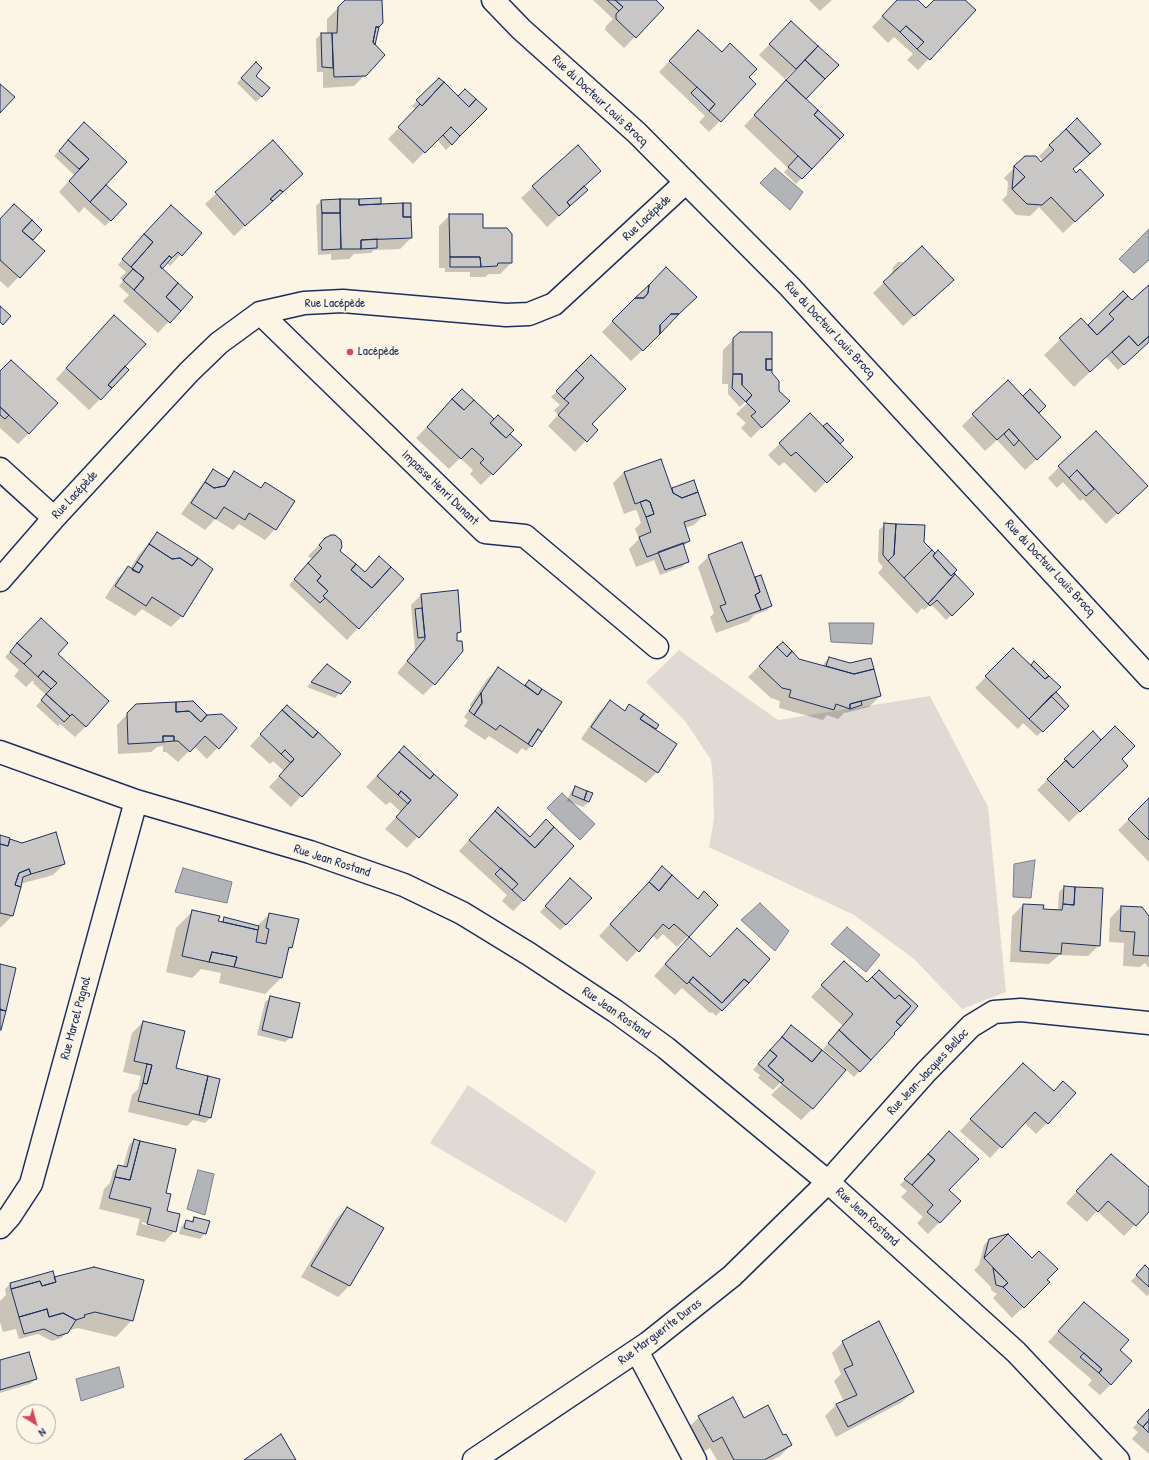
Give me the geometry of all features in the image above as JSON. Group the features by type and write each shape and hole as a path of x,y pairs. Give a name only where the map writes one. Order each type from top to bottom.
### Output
{"street":[{"name":"Rue du Docteur Louis Brocq","path":"493,0 521,29 637,133 796,294 1149,677"},
{"name":"Rue Lacépède","path":"0,580 54,518 189,372 219,343 260,313 304,303 343,301 506,315 529,314 554,304 686,182"},
{"name":"Impasse Henri Dunant","path":"260,313 485,532 525,536 657,646"},
{"path":"0,469 54,518"},
{"name":"Rue Jean Rostand","path":"0,752 136,801 318,855 404,885 462,913 529,954 615,1011 666,1048 828,1182 1016,1352 1118,1460"},
{"name":"Rue Marcel Pagnol","path":"0,1227 10,1216 31,1184 136,801"},
{"name":"Rue Jean-Jacques Belloc","path":"828,1182 926,1072 971,1026 994,1012 1021,1010 1149,1023"},
{"name":"Rue Marguerite Duras","path":"474,1460 637,1351 732,1276 828,1182"},
{"path":"637,1351 695,1460"}],"shaded area":[{"path":"775,168 803,192 790,210 760,183"},
{"path":"1149,229 1149,260 1134,273 1119,259"},
{"path":"829,623 874,623 872,644 831,642"},
{"path":"679,650 778,720 930,696 988,807 1006,992 962,1009 913,958 854,915 709,847 714,819 711,760 685,721 646,682"},
{"path":"562,793 595,824 580,840 547,808"},
{"path":"1035,860 1031,898 1013,897 1014,864"},
{"path":"183,868 232,882 227,903 175,892"},
{"path":"760,903 789,931 775,951 741,920"},
{"path":"847,927 880,955 866,972 831,944"},
{"path":"468,1085 596,1172 566,1223 430,1143"},
{"path":"198,1170 214,1174 205,1215 187,1209"},
{"path":"119,1367 124,1387 81,1401 76,1379"}],"building":[{"path":"345,0 382,0 383,23 379,27 376,27 373,42 385,55 366,76 334,77 332,33 337,33 338,7"},
{"path":"607,0 615,0 623,7 619,11"},
{"path":"615,0 656,0 664,8 636,38 616,19 616,14 623,7"},
{"path":"897,0 918,0 926,8 934,0 965,0 976,10 930,60 917,49 924,42 906,26 900,32 882,16"},
{"path":"791,21 818,46 796,69 769,44"},
{"path":"906,26 924,42 917,49 900,32"},
{"path":"376,27 379,27 375,45 373,42"},
{"path":"698,30 722,52 730,43 757,69 749,77 756,84 721,122 709,111 715,104 669,61"},
{"path":"321,33 332,33 333,68 322,67"},
{"path":"818,46 839,65 825,79 805,60"},
{"path":"805,60 825,79 806,99 786,80"},
{"path":"256,62 262,68 256,76 270,88 262,97 241,78"},
{"path":"439,78 444,82 422,106 416,100"},
{"path":"786,80 818,110 814,115 840,139 812,169 754,115"},
{"path":"444,82 469,107 476,99 487,109 460,136 451,127 425,153 398,127 420,104 422,106"},
{"path":"0,84 15,97 0,113"},
{"path":"697,87 715,104 709,111 691,93"},
{"path":"465,89 476,99 469,107 458,96"},
{"path":"818,110 844,135 840,139 814,115"},
{"path":"1077,118 1101,144 1090,154 1066,129"},
{"path":"84,122 127,162 90,202 69,181 89,159 68,140"},
{"path":"451,127 460,136 452,145 443,135"},
{"path":"1066,129 1090,154 1073,169 1076,173 1080,169 1104,195 1075,222 1051,197 1042,205 1027,204 1012,189 1025,177 1014,166 1025,156 1036,156 1041,162 1054,150 1049,145"},
{"path":"68,140 89,159 79,169 59,151"},
{"path":"273,140 303,174 283,192 280,190 270,199 273,201 245,226 215,192"},
{"path":"578,145 601,171 567,202 570,206 559,216 532,186"},
{"path":"798,156 812,169 802,179 788,167"},
{"path":"1014,166 1025,177 1012,189"},
{"path":"106,185 127,204 111,221 90,202"},
{"path":"584,186 588,190 570,206 567,202"},
{"path":"280,190 283,192 273,201 270,199"},
{"path":"381,198 381,204 359,205 359,199"},
{"path":"340,199 359,199 359,205 403,203 403,217 411,217 412,238 361,240 361,249 341,249"},
{"path":"340,199 340,213 322,213 321,200"},
{"path":"403,203 411,203 411,217 403,217"},
{"path":"14,204 32,220 22,231 45,251 20,278 0,260 0,219"},
{"path":"171,205 202,233 182,256 178,252 172,258 169,256 160,266 178,283 166,297 181,311 170,323 134,290 144,278 131,267 153,242 144,234"},
{"path":"322,213 340,213 341,249 322,250"},
{"path":"449,214 483,214 483,228 507,228 512,234 512,263 498,263 497,266 481,267 480,257 450,257"},
{"path":"32,220 42,230 33,240 22,231"},
{"path":"144,234 153,242 131,267 122,259"},
{"path":"377,239 377,248 361,249 361,240"},
{"path":"922,246 954,280 914,316 883,282"},
{"path":"169,256 172,258 162,269 160,266"},
{"path":"450,257 480,257 481,267 450,267"},
{"path":"666,267 697,297 679,314 671,314 660,325 660,334 643,351 612,321 635,298 644,298 648,293 649,285"},
{"path":"133,269 144,278 134,290 123,280"},
{"path":"178,283 193,297 181,311 166,297"},
{"path":"649,285 648,293 644,298 635,298"},
{"path":"1149,285 1149,336 1138,346 1129,336 1090,372 1059,338 1081,318 1097,335 1114,319 1109,314 1128,296 1132,300"},
{"path":"1123,291 1128,296 1109,314 1114,319 1097,335 1088,325"},
{"path":"0,306 11,316 3,325 0,322"},
{"path":"671,314 679,314 660,334 660,325"},
{"path":"114,315 146,344 108,385 112,388 101,400 66,368"},
{"path":"740,332 772,332 772,359 766,359 766,370 772,370 772,373 779,381 779,391 790,401 762,428 751,416 756,412 746,402 752,395 742,385 742,374 733,374 733,338"},
{"path":"1129,336 1138,346 1149,336 1149,342 1124,365 1112,352"},
{"path":"591,355 626,389 592,424 598,430 587,442 558,415 569,403 564,399 584,378 576,370"},
{"path":"766,359 772,359 772,370 766,370"},
{"path":"11,360 58,403 29,434 0,407 0,371"},
{"path":"125,366 129,370 112,388 108,385"},
{"path":"576,370 584,378 564,399 556,391"},
{"path":"733,374 742,374 742,385 752,395 746,402 732,388"},
{"path":"1008,380 1061,437 1037,460 1009,429 997,440 972,414"},
{"path":"462,389 474,400 464,410 452,399"},
{"path":"1030,389 1046,406 1039,413 1023,396"},
{"path":"452,399 464,410 474,400 494,419 490,423 506,438 510,434 522,445 493,475 480,463 484,459 472,448 461,459 427,427"},
{"path":"0,407 9,415 5,419 0,415"},
{"path":"810,413 853,457 827,483 796,452 791,456 779,443"},
{"path":"498,415 514,430 506,438 490,423"},
{"path":"827,423 844,440 840,444 823,426"},
{"path":"1009,429 1019,440 1014,446 1004,434"},
{"path":"1096,431 1148,486 1118,514 1077,470 1069,478 1058,466"},
{"path":"661,459 673,493 682,498 698,492 706,515 684,522 690,541 647,557 639,537 651,532 646,517 654,514 650,502 646,500 635,504 624,472"},
{"path":"213,469 229,479 225,486 214,488 205,482"},
{"path":"1077,470 1094,489 1086,496 1069,478"},
{"path":"234,471 261,488 265,482 295,501 276,530 249,513 245,520 224,507 216,519 191,503 205,482 214,488 225,486"},
{"path":"694,480 698,492 682,498 673,493 672,488"},
{"path":"646,500 650,502 654,514 646,517 640,502"},
{"path":"884,523 896,524 894,555 888,561 883,555"},
{"path":"896,524 925,525 924,542 932,550 904,578 888,561 894,555"},
{"path":"157,532 198,558 192,566 180,558 172,559 149,544"},
{"path":"335,535 341,540 342,547 340,551 356,564 351,570 372,588 391,567 404,579 359,629 323,596 328,591 317,581 321,576 308,563 322,548 319,545 325,538"},
{"path":"742,542 760,592 755,595 761,610 727,622 720,606 726,604 708,555"},
{"path":"683,543 689,562 665,570 658,552"},
{"path":"149,544 172,559 180,558 192,566 198,558 213,569 183,617 152,597 146,606 115,586 128,566 139,573 143,566 137,562"},
{"path":"932,550 935,553 933,556 951,576 954,573 955,574 928,604 904,578"},
{"path":"938,550 957,570 951,576 933,556"},
{"path":"379,556 391,567 372,588 351,570 356,564 365,572"},
{"path":"137,562 143,566 139,573 132,570"},
{"path":"308,563 321,576 317,581 328,591 323,596 325,598 320,603 294,579"},
{"path":"955,574 974,594 952,616 937,600 930,606 928,604"},
{"path":"761,575 772,606 761,610 755,595 760,592 755,577"},
{"path":"458,590 461,632 457,633 457,641 462,641 463,651 435,685 407,661 425,639 421,594"},
{"path":"422,608 425,637 418,638 415,609"},
{"path":"41,618 68,643 58,654 109,701 86,727 72,714 70,716 46,694 57,683 43,671 38,677 24,664 32,656 17,643"},
{"path":"783,642 792,651 787,657 777,647"},
{"path":"17,643 32,656 24,664 10,652"},
{"path":"777,647 787,657 792,651 799,659 854,674 874,669 881,696 850,704 850,709 836,704 834,710 789,697 791,690 782,688 759,666"},
{"path":"1013,648 1045,679 1049,676 1061,687 1029,719 985,676"},
{"path":"829,657 850,663 871,658 874,669 854,674 826,666"},
{"path":"1034,661 1049,676 1045,679 1031,665"},
{"path":"327,664 351,682 341,694 311,682"},
{"path":"498,667 538,695 542,689 562,702 542,732 538,729 528,744 500,725 496,730 474,715 482,703 481,693"},
{"path":"43,671 57,683 51,689 38,677"},
{"path":"529,680 542,689 538,695 525,685"},
{"path":"1056,692 1069,706 1065,710 1051,696"},
{"path":"481,693 482,703 474,715 469,711"},
{"path":"46,694 70,716 64,722 41,700"},
{"path":"1051,696 1065,710 1043,732 1029,719"},
{"path":"610,700 625,711 629,704 644,714 640,719 677,744 658,773 591,727"},
{"path":"193,701 207,715 201,722 189,711 176,712 176,702"},
{"path":"861,701 862,705 850,709 850,704"},
{"path":"176,702 176,712 189,711 201,722 207,715 222,714 237,728 219,749 205,736 190,752 178,741 174,741 174,736 163,736 163,742 128,744 127,713 136,704"},
{"path":"287,705 318,732 313,738 282,710"},
{"path":"282,710 313,738 318,732 341,754 302,797 279,776 294,759 285,750 281,754 260,734"},
{"path":"644,714 659,725 656,729 640,719"},
{"path":"1115,726 1135,746 1122,759 1128,766 1080,812 1047,779 1066,760 1073,768"},
{"path":"538,729 542,732 532,747 528,744"},
{"path":"1093,731 1101,740 1073,768 1064,759"},
{"path":"163,736 174,736 174,741 163,742"},
{"path":"404,746 434,774 430,779 399,752"},
{"path":"285,750 294,759 291,763 281,754"},
{"path":"399,752 430,779 434,774 458,795 419,838 396,817 411,800 401,791 398,795 377,776"},
{"path":"575,786 587,791 584,800 572,795"},
{"path":"401,791 411,800 408,804 398,795"},
{"path":"587,791 593,793 589,802 584,800"},
{"path":"1149,798 1149,840 1128,819"},
{"path":"498,807 530,837 546,819 554,827 535,848 495,811"},
{"path":"495,811 535,848 554,827 574,846 524,901 512,890 518,884 469,840"},
{"path":"56,832 65,864 31,874 29,869 19,873 15,885 21,887 13,916 0,913 0,844 8,846 10,839 22,843"},
{"path":"0,835 10,838 8,846 0,844"},
{"path":"662,866 672,875 659,891 649,882"},
{"path":"501,868 518,884 512,890 495,874"},
{"path":"29,869 31,874 23,877 21,887 15,885 19,873"},
{"path":"672,875 698,899 704,891 718,905 689,937 674,924 669,929 663,924 639,952 610,924 649,882 659,891"},
{"path":"570,878 592,898 566,925 545,906"},
{"path":"1064,886 1075,887 1074,905 1063,904"},
{"path":"1075,887 1103,888 1100,946 1062,943 1061,954 1020,951 1023,904 1044,905 1043,909 1062,910 1063,904 1074,905"},
{"path":"1121,906 1142,907 1149,916 1149,956 1133,955 1135,932 1120,931"},
{"path":"192,910 220,916 218,921 258,930 256,942 266,944 269,929 266,928 269,913 299,919 292,948 289,947 282,978 234,967 237,957 212,952 209,962 182,956"},
{"path":"224,917 259,926 258,930 223,922"},
{"path":"737,928 770,959 749,983 744,979 722,1003 693,977 687,984 665,964 689,937 710,957"},
{"path":"212,952 237,957 234,967 209,962"},
{"path":"844,961 867,982 872,977 895,999 899,995 911,1006 896,1022 901,1026 871,1060 839,1030 853,1014 821,985"},
{"path":"0,964 16,968 6,1011 0,1010"},
{"path":"879,970 918,1006 901,1026 896,1022 911,1006 899,995 895,999 872,977"},
{"path":"693,977 722,1003 744,979 749,983 722,1011 689,982"},
{"path":"270,996 300,1003 292,1038 262,1030"},
{"path":"0,1009 6,1011 1,1030 0,1030"},
{"path":"143,1021 185,1031 176,1068 208,1076 199,1115 138,1101 143,1083 147,1084 152,1065 134,1061"},
{"path":"791,1025 822,1050 812,1062 782,1037"},
{"path":"839,1030 871,1060 860,1072 828,1043"},
{"path":"782,1037 812,1062 822,1050 846,1070 813,1109 781,1083 784,1080 768,1066 777,1056 770,1050"},
{"path":"770,1050 777,1056 768,1066 784,1080 781,1083 758,1064"},
{"path":"1023,1063 1054,1091 1063,1081 1076,1093 1048,1124 1035,1112 1002,1148 970,1119"},
{"path":"147,1064 152,1065 147,1084 143,1083"},
{"path":"208,1076 220,1079 211,1118 199,1115"},
{"path":"949,1131 979,1159 949,1190 961,1201 940,1223 927,1212 933,1205 912,1185 935,1160 928,1154"},
{"path":"134,1139 140,1141 130,1180 115,1177 118,1165 127,1167"},
{"path":"140,1141 176,1149 166,1193 171,1194 167,1211 180,1214 176,1232 147,1224 151,1208 109,1198 115,1177 130,1180"},
{"path":"928,1154 935,1160 912,1185 904,1179"},
{"path":"1111,1154 1149,1187 1149,1212 1136,1226 1108,1201 1098,1212 1076,1191"},
{"path":"347,1207 384,1228 350,1286 311,1266"},
{"path":"194,1217 210,1221 206,1234 184,1228 186,1220 193,1222"},
{"path":"1008,1234 1032,1258 1039,1251 1058,1269 1047,1280 1050,1282 1024,1308 1003,1287 1008,1283 984,1258"},
{"path":"1008,1234 984,1258 989,1239"},
{"path":"1145,1265 1149,1269 1149,1287 1136,1275"},
{"path":"94,1267 144,1280 133,1321 95,1312 84,1315 85,1317 76,1320 63,1313 49,1317 47,1309 19,1317 11,1289 40,1281 42,1286 56,1282 54,1277"},
{"path":"993,1268 1008,1283 1003,1287 996,1285"},
{"path":"53,1271 56,1282 42,1286 40,1281 11,1289 10,1283"},
{"path":"1084,1302 1129,1340 1120,1350 1132,1361 1111,1385 1099,1373 1102,1369 1058,1331"},
{"path":"47,1309 49,1317 63,1313 76,1320 68,1333 58,1336 44,1329 24,1334 19,1317"},
{"path":"879,1321 914,1392 848,1427 836,1404 857,1395 844,1369 853,1365 842,1341"},
{"path":"29,1352 37,1379 0,1390 0,1360"},
{"path":"1084,1353 1102,1369 1099,1373 1080,1357"},
{"path":"733,1397 744,1418 768,1405 783,1435 786,1434 792,1445 764,1460 734,1460 722,1437 713,1442 698,1416"},
{"path":"1149,1409 1149,1420 1143,1427 1137,1422"},
{"path":"1149,1420 1149,1433 1143,1427"},
{"path":"281,1434 296,1460 244,1460"}],"place":[{"name":"Lacépède","path":"350,352"}]}
